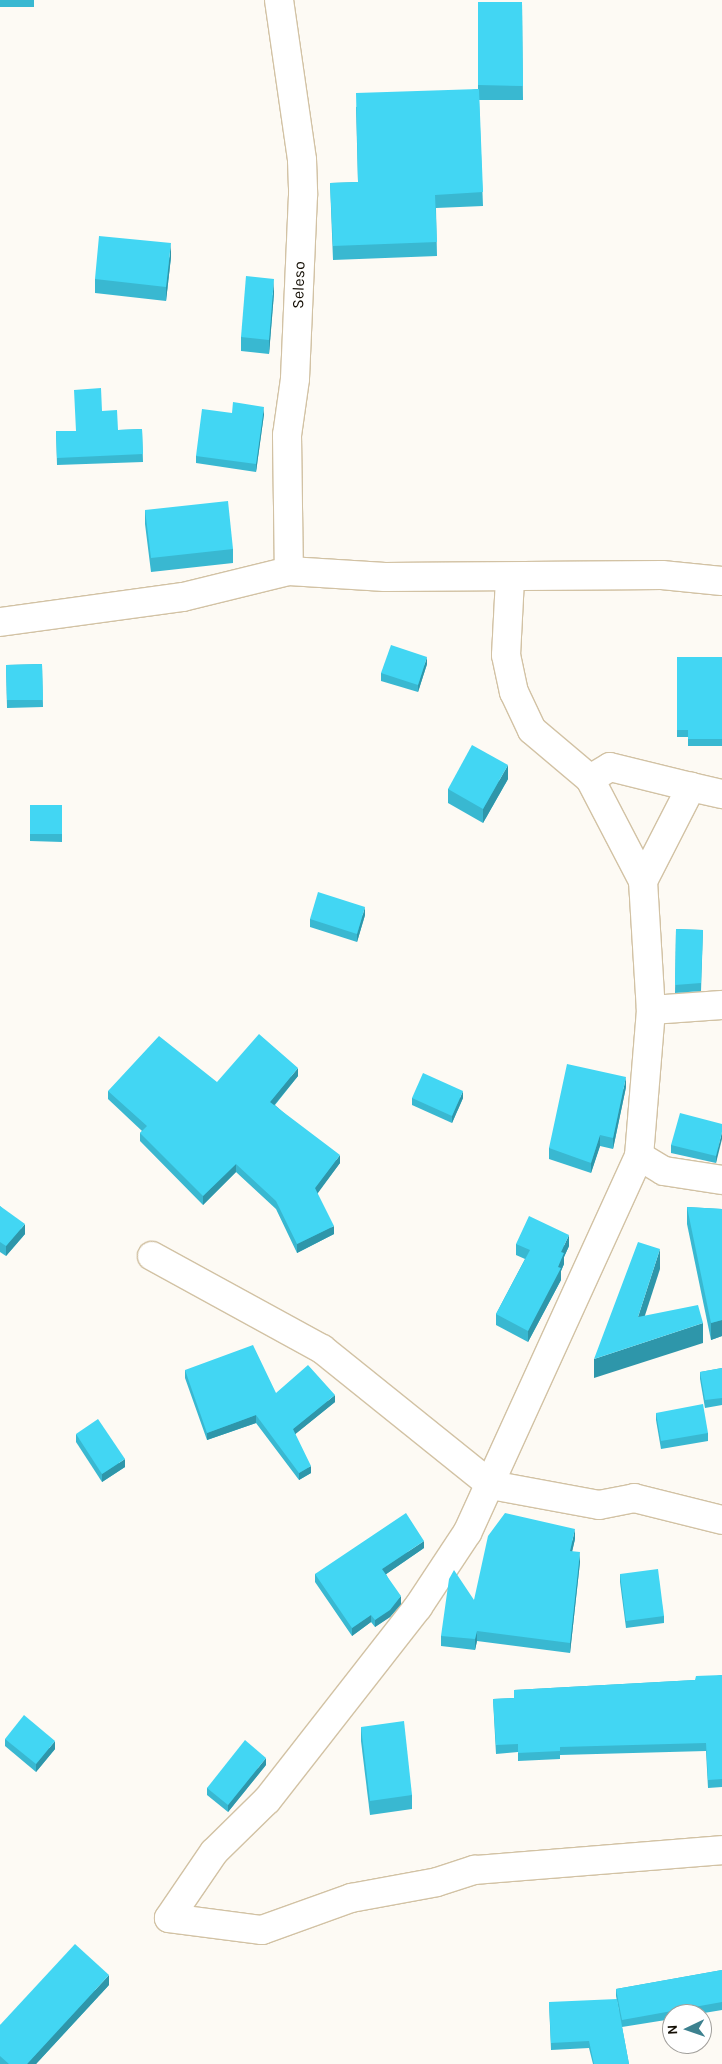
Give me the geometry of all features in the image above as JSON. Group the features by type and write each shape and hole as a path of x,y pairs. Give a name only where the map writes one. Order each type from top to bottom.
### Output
{"street":[{"name":"Seleso","path":"279,0 303,178 295,379 286,435 289,571"},
{"path":"0,622 183,597 289,571 385,578 662,575 722,581"},
{"path":"510,578 506,655 514,692 532,730 590,779 643,881 651,1010 638,1156 491,1485 467,1533 418,1607 340,1703 267,1800 214,1852 169,1918 262,1930 351,1898 437,1882 475,1870 722,1850"},
{"path":"590,779 610,768 722,794"},
{"path":"643,881 691,787"},
{"path":"651,1010 722,1006"},
{"path":"638,1156 664,1171 722,1180"},
{"path":"152,1256 322,1349 491,1485 599,1504 634,1498 716,1514"}],"building":[{"path":"478,2 522,2 523,86 478,85"},
{"path":"479,89 483,192 435,195 437,242 333,246 330,183 358,182 356,93"},
{"path":"99,236 171,243 166,287 95,279"},
{"path":"246,276 274,279 269,340 241,337"},
{"path":"101,388 102,411 117,410 118,430 142,429 143,454 57,458 56,431 76,431 74,390"},
{"path":"233,402 264,407 256,464 196,456 202,409 232,413"},
{"path":"228,501 233,549 151,558 145,510"},
{"path":"391,645 427,657 418,685 381,673"},
{"path":"677,657 722,657 722,739 688,739 688,730 677,730"},
{"path":"42,664 43,700 7,700 6,665"},
{"path":"472,745 508,765 483,809 448,789"},
{"path":"30,805 62,805 62,834 30,834"},
{"path":"318,892 365,907 357,934 310,919"},
{"path":"676,929 703,930 701,983 675,985"},
{"path":"259,1034 298,1068 270,1102 340,1155 315,1188 334,1226 297,1244 276,1201 236,1164 203,1196 140,1133 147,1126 108,1091 159,1036 217,1082"},
{"path":"567,1064 626,1077 613,1138 600,1135 591,1163 549,1148"},
{"path":"423,1073 463,1091 452,1116 412,1098"},
{"path":"680,1113 722,1124 716,1156 671,1145"},
{"path":"0,1206 25,1224 6,1246 0,1242"},
{"path":"687,1207 722,1209 722,1320 711,1323"},
{"path":"529,1216 569,1235 561,1252 564,1253 558,1267 561,1268 528,1331 496,1314 530,1250 516,1244"},
{"path":"638,1242 660,1249 638,1317 698,1305 703,1323 594,1359"},
{"path":"253,1345 276,1393 308,1365 335,1395 293,1429 311,1466 299,1473 256,1415 207,1433 185,1370"},
{"path":"722,1368 722,1398 705,1400 700,1372"},
{"path":"703,1404 708,1433 661,1441 656,1413"},
{"path":"98,1419 125,1459 102,1474 76,1434"},
{"path":"406,1513 424,1541 382,1569 401,1596 390,1610 375,1620 371,1615 352,1628 315,1574"},
{"path":"505,1513 575,1529 570,1551 580,1552 570,1643 477,1631 475,1639 441,1636 449,1579 454,1570 474,1600 488,1536"},
{"path":"658,1569 664,1616 626,1621 620,1574"},
{"path":"722,1675 722,1779 708,1780 706,1743 560,1747 560,1751 518,1753 518,1744 496,1745 493,1699 514,1698 514,1690 695,1680 696,1676"},
{"path":"24,1715 55,1741 36,1764 5,1739"},
{"path":"404,1721 412,1795 370,1801 361,1727"},
{"path":"245,1740 266,1758 228,1805 207,1788"},
{"path":"75,1944 109,1975 27,2064 9,2064 0,2056 0,2025"},
{"path":"722,1970 722,2002 711,2004 662,2004 662,2013 622,2020 616,1989"},
{"path":"617,1999 629,2064 594,2064 589,2041 551,2043 549,2002"}]}
